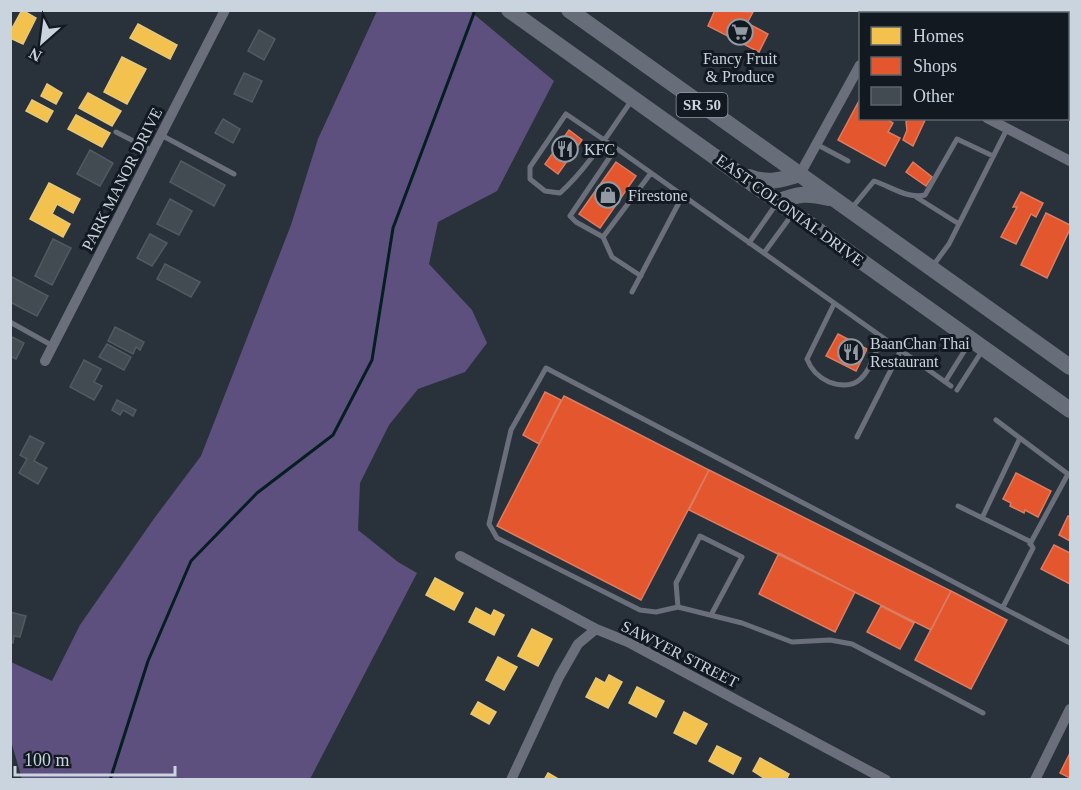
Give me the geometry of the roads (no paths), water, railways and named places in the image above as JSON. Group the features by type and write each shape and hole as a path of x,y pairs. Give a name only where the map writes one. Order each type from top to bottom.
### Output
{"highway":[{"name":"EAST COLONIAL DRIVE","path":"509,10 1071,411"},
{"name":"EAST COLONIAL DRIVE","path":"569,10 1071,367"},
{"path":"737,172 758,181 778,182 800,174"},
{"path":"778,202 794,194 813,194 843,205"}],"street":[{"name":"PARK MANOR DRIVE","path":"45,361 225,10"},
{"path":"800,174 859,69"},
{"path":"991,120 1071,161"},
{"name":"SAWYER STREET","path":"459,556 596,629 628,642 886,780"},
{"path":"511,780 568,660 578,644 596,629"},
{"path":"1035,780 1071,709"}],"lane":[{"path":"633,99 604,139 572,182 560,193 545,191 530,179 530,167 566,114 604,139 651,172 900,352 951,386"},
{"path":"931,268 949,244 1007,129"},
{"path":"116,132 153,151"},
{"path":"161,135 234,174"},
{"path":"916,197 925,195 957,139 993,156"},
{"path":"816,144 848,161"},
{"path":"616,148 570,216 576,222 603,237 612,257 641,276"},
{"path":"603,237 651,172"},
{"path":"843,205 874,181 916,197 959,224"},
{"path":"632,292 683,195"},
{"path":"749,243 778,202"},
{"path":"764,253 793,213"},
{"path":"834,304 807,359 811,370 824,380 842,386 856,385 864,376 882,339"},
{"path":"10,322 53,345"},
{"path":"945,382 977,345"},
{"path":"957,390 977,345"},
{"path":"857,437 900,352"},
{"path":"983,713 852,644 830,640 792,642 742,624 678,606 656,612 640,610 497,538 489,524 511,430 546,368 1071,644"},
{"path":"996,420 1068,474 1030,544"},
{"path":"982,518 1020,438"},
{"path":"958,506 1029,541 1033,548 1003,607"},
{"path":"678,606 676,583 700,536 742,557 711,615"}],"waterway":[{"path":"110,780 148,661 191,561 257,493 333,435 372,360 393,228 474,13"}],"place":[{"name":"Fancy Fruit & Produce","path":"740,32"},
{"name":"KFC","path":"565,149"},
{"name":"Firestone","path":"608,195"},
{"name":"BaanChan Thai Restaurant","path":"851,352"}]}
